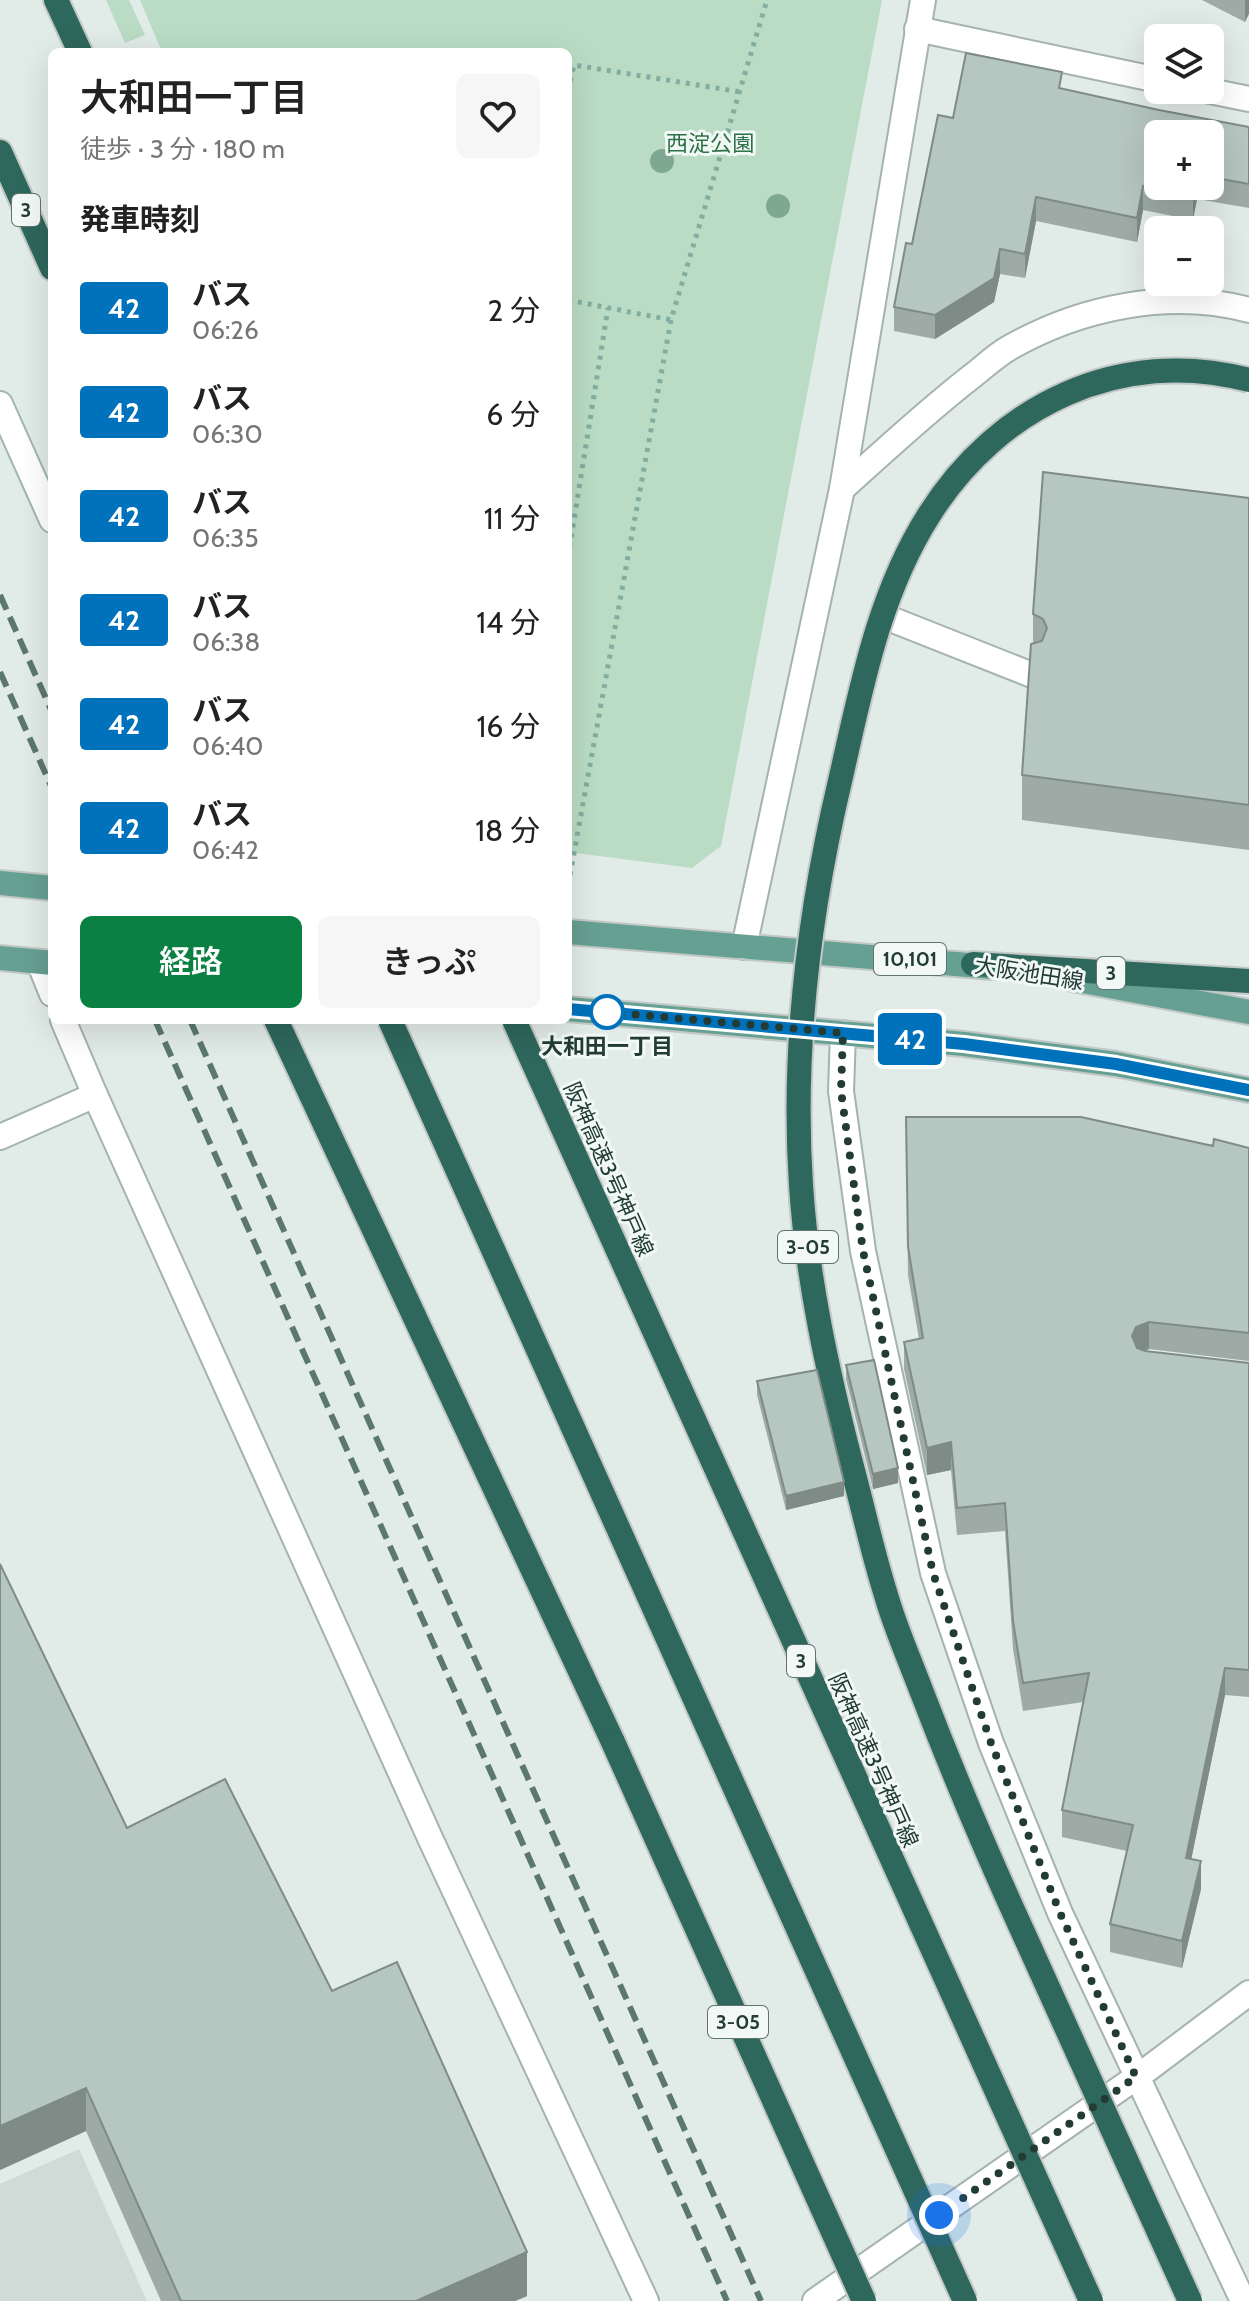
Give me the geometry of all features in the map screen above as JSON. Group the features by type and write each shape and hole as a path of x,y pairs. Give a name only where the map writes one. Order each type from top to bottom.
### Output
{"highway":[{"path":"56,0 78,48"},
{"name":"3","path":"0,152 48,259"},
{"name":"3-05","path":"1190,2301 980,1837 886,1598 839,1417 814,1296 801,1188 798,1086 807,972 822,858 869,657 911,543 945,490 987,444 1038,408 1095,381 1158,370 1219,372 1249,380"},
{"name":"3","path":"973,964 1249,981"},
{"name":"3-05","path":"278,1024 613,1742 864,2301"},
{"path":"392,1024 965,2301"},
{"name":"阪神高速3号神戸線","path":"516,1024 1091,2301"}],"main road":[{"path":"0,883 48,888"},
{"name":"大阪池田線","path":"572,932 973,964 1127,988 1249,1012"},
{"path":"0,958 45,962"},
{"path":"572,1009 964,1044 1116,1064 1249,1090"}],"street":[{"path":"744,947 842,489 923,0"},
{"path":"917,29 1144,77"},
{"path":"1224,94 1249,99"},
{"path":"842,489 945,398 1008,348 1073,319 1142,302 1216,301 1249,310"},
{"path":"0,404 48,511"},
{"path":"883,616 1032,675"},
{"path":"65,1024 423,1824 646,2301"},
{"path":"843,1033 841,1091 863,1251 933,1573 991,1743 1060,1913 1243,2301"},
{"path":"0,1137 95,1095"},
{"path":"815,2301 1136,2077 1249,1993"}],"path":[{"path":"572,864 671,320 767,0"},
{"path":"572,74 574,65 741,92"},
{"path":"572,301 671,320"},
{"path":"572,532 608,308"}],"shaded area":[{"path":"79,2149 147,2301 0,2301 0,2184"}],"green space":[{"path":"106,0 129,0 145,35 125,43"},
{"name":"西淀公園","path":"140,0 882,0 721,846 692,868 572,853 572,48 160,48"}],"building":[{"path":"966,53 1062,72 1059,88 1212,120 1144,120 1144,186 1137,218 1036,197 1025,254 1000,249 994,278 935,315 894,307 906,243 912,244 938,115 953,118"},
{"path":"1224,122 1249,127 1249,184 1224,180"},
{"path":"1043,472 1249,498 1249,805 1022,775 1031,644 1042,641 1047,628 1043,619 1033,614"},
{"path":"906,1117 1081,1117 1213,1146 1214,1139 1249,1148 1249,1333 1149,1322 1136,1327 1132,1336 1137,1348 1145,1351 1249,1363 1249,1670 1225,1668 1186,1858 1201,1861 1182,1941 1110,1924 1133,1825 1062,1810 1089,1673 1023,1683 1013,1621 1005,1503 957,1508 951,1442 927,1448 904,1342 923,1338 908,1247"},
{"path":"874,1360 898,1468 873,1474 846,1365"},
{"path":"817,1370 844,1482 786,1496 757,1381"},
{"path":"0,1564 127,1828 225,1779 332,1991 397,1962 527,2252 416,2301 181,2301 86,2088 0,2126"}],"railway":[{"path":"0,595 48,703"},
{"path":"0,672 48,779"},
{"path":"157,1024 727,2301"},
{"path":"192,1024 761,2301"}],"bus line":[{"name":"42","path":"572,1009 964,1044 1116,1064 1249,1090"}],"place":[{"name":"大和田一丁目","path":"607,1012"}],"route":[{"path":"607,1012 843,1033 841,1091 863,1251 933,1573 991,1743 1060,1913 1136,2077 939,2215"}]}
